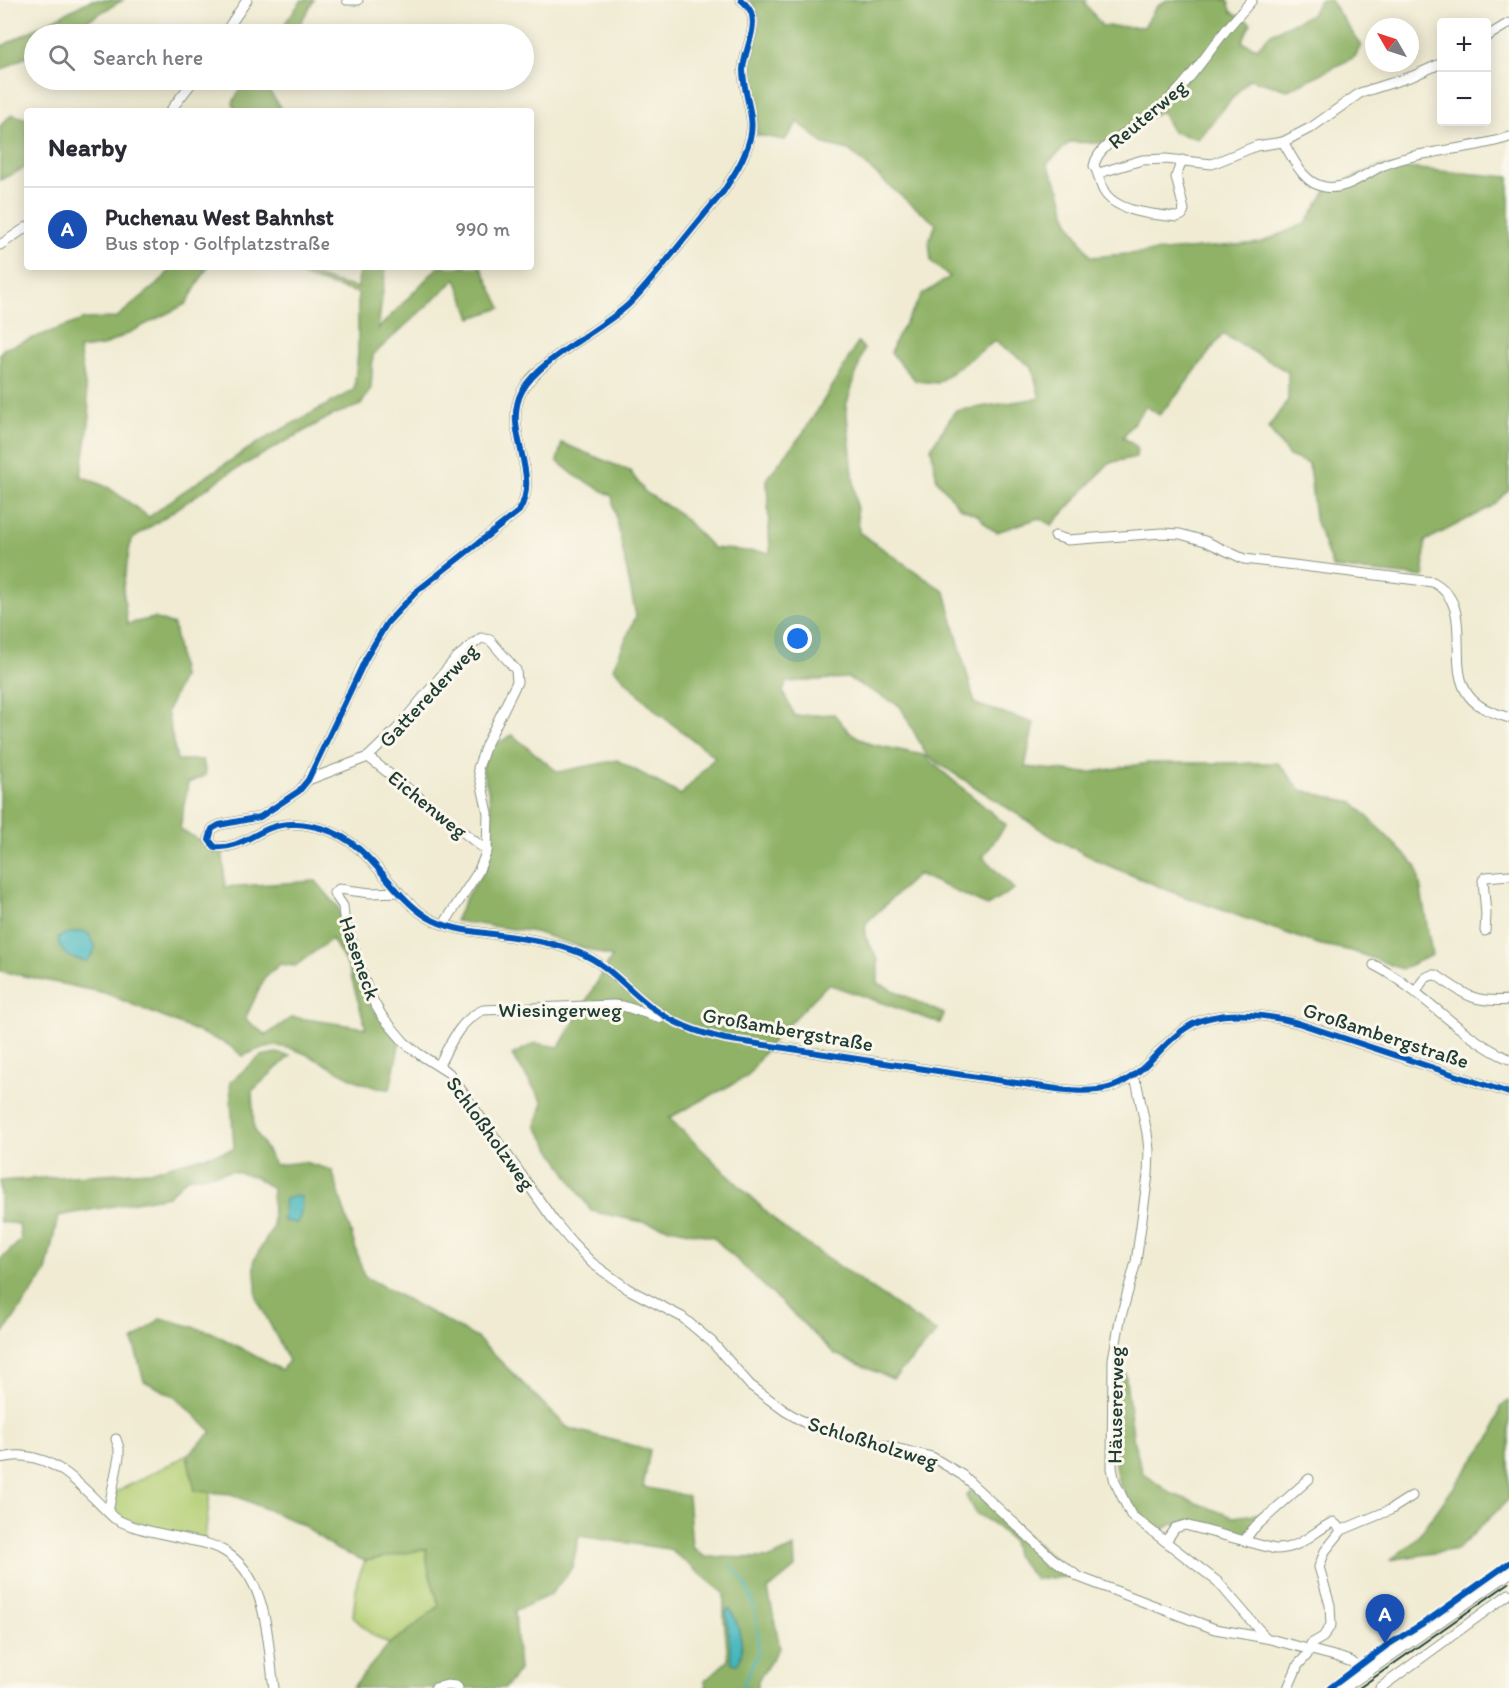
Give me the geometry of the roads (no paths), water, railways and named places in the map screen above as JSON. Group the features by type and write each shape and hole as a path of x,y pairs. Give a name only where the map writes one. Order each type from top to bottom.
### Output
{"main road":[{"path":"1342,1688 1509,1572"}],"street":[{"path":"231,24 247,0"},
{"path":"347,0 358,0"},
{"name":"Großambergstraße","path":"741,0 752,14 753,28 743,68 744,88 752,121 751,136 740,165 723,192 638,295 620,312 539,370 523,389 518,400 515,425 526,482 519,511 417,591 387,623 366,658 308,780 290,799 260,817 219,825 212,829 209,840 215,847 229,847 268,829 287,824 300,824 339,834 364,854 425,916 456,929 550,944 582,954 609,970 648,1005 671,1021 701,1033 747,1043 1079,1092 1104,1090 1132,1078 1172,1038 1188,1026 1205,1019 1249,1014 1271,1016 1298,1023 1509,1093"},
{"name":"Reuterweg","path":"1099,173 1094,166 1099,156 1119,137 1149,118 1177,93 1252,0"},
{"path":"1491,34 1509,23"},
{"path":"1182,160 1176,177 1184,210 1182,215 1177,217 1139,212 1119,204 1106,195 1099,180 1099,173 1142,160 1182,160 1212,165 1256,146 1283,142 1324,119 1360,93 1413,76 1437,65"},
{"path":"172,108 186,90"},
{"path":"1283,142 1307,178 1313,183 1328,188 1345,185 1382,166 1412,156 1487,144 1509,137"},
{"path":"0,245 24,229"},
{"path":"1055,536 1068,540 1162,533 1180,534 1204,541 1244,559 1433,582 1443,590 1454,607 1460,676 1465,690 1469,697 1482,708 1509,718"},
{"name":"Gatterederweg","path":"308,780 368,757 397,729 456,658 481,638 490,640 516,670 517,682 486,746 478,768 488,813 487,851 478,872 444,924"},
{"name":"Eichenweg","path":"368,757 487,851"},
{"path":"1485,931 1483,880 1509,875"},
{"name":"Haseneck","path":"399,892 371,893 339,889 334,892 343,906 344,917 369,994 382,1016 405,1042 419,1054 439,1065"},
{"path":"1374,965 1401,980 1487,1047 1509,1059"},
{"path":"1416,992 1425,978 1436,975 1468,996 1486,1001 1509,1000"},
{"name":"Wiesingerweg","path":"439,1065 453,1038 463,1025 473,1014 483,1010 614,1005 671,1021"},
{"name":"Schloßholzweg","path":"439,1065 449,1072 570,1240 592,1263 628,1289 682,1317 698,1330 762,1396 807,1424 825,1431 932,1457 945,1463 962,1475 1053,1559 1079,1577 1215,1629 1266,1638 1352,1662 1362,1673"},
{"name":"Häusererweg","path":"1132,1078 1137,1085 1147,1134 1148,1175 1136,1262 1120,1320 1113,1359 1112,1468 1115,1482 1131,1515 1218,1582 1266,1638"},
{"path":"108,1512 119,1457 116,1439"},
{"path":"0,1458 21,1455 40,1458 55,1465 125,1524 140,1530 209,1544 221,1549 242,1566 257,1588 262,1607 274,1688"},
{"path":"1245,1540 1252,1530 1309,1479"},
{"path":"1288,1688 1311,1644 1323,1637 1331,1625 1330,1605 1319,1567 1325,1551 1342,1530 1390,1510 1413,1496"},
{"path":"1166,1541 1175,1528 1185,1524 1275,1550 1303,1543 1333,1522 1342,1530"},
{"path":"1380,1688 1509,1594"},
{"path":"435,1688 447,1685 458,1688"}],"water":[{"path":"83,931 88,933 95,946 94,952 87,961 67,955 61,948 58,938 65,934"},
{"path":"301,1197 299,1220 297,1223 283,1221 285,1199"},
{"path":"730,1609 736,1621 741,1644 742,1652 737,1664 732,1663 726,1611"}],"waterway":[{"path":"730,1564 745,1583 752,1599 758,1632 758,1653 742,1688"}],"railway":[{"path":"1359,1688 1509,1583"}],"place":[{"name":"Puchenau West Bahnhst","path":"1385,1644"}]}
